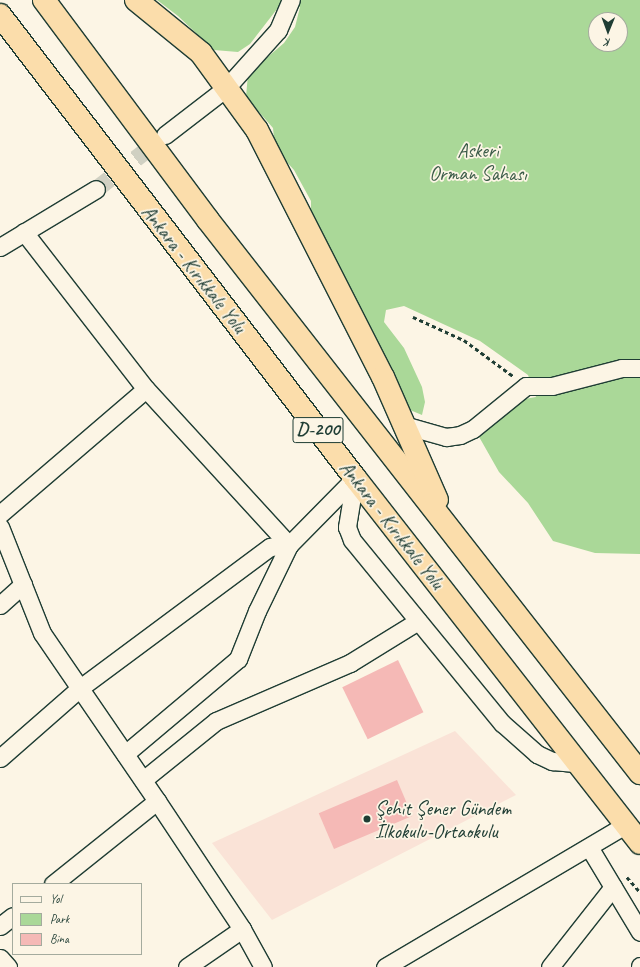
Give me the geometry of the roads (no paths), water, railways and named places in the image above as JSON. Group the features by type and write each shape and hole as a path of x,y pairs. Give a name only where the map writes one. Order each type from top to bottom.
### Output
{"highway":[{"name":"Ankara - Kırıkkale Yolu","path":"44,0 208,220 640,773"},
{"path":"136,0 201,53 257,130 407,426 446,524"},
{"name":"Ankara - Kırıkkale Yolu","path":"0,15 575,763 640,843"}],"street":[{"path":"165,135 226,88 278,30 291,0"},
{"path":"0,247 96,189"},
{"path":"24,232 146,390 289,545"},
{"path":"407,426 446,437 460,435 473,428 526,386 552,386 622,368 640,368"},
{"path":"0,514 146,390"},
{"path":"125,754 238,659 257,611 289,545 355,478"},
{"path":"355,478 348,527 352,540 502,723 537,754 552,761 575,763"},
{"path":"0,527 24,584 42,633 143,780 242,929 263,967"},
{"path":"0,758 80,688 270,547 289,545"},
{"path":"0,605 24,584"},
{"path":"143,780 216,721 350,663 418,621"},
{"path":"54,883 157,801"},
{"path":"385,967 625,825"},
{"path":"589,847 640,932"},
{"path":"550,967 613,887"},
{"path":"0,926 12,917"},
{"path":"187,967 242,929"},
{"path":"0,958 8,967"}],"tunnel":[{"path":"96,189 162,138"}],"place":[{"name":"Şehit Şener Gündem İlkokulu-Ortaokulu","path":"367,819"}],"park label":[{"name":"Askeri Orman Sahası","path":"478,162"}]}
